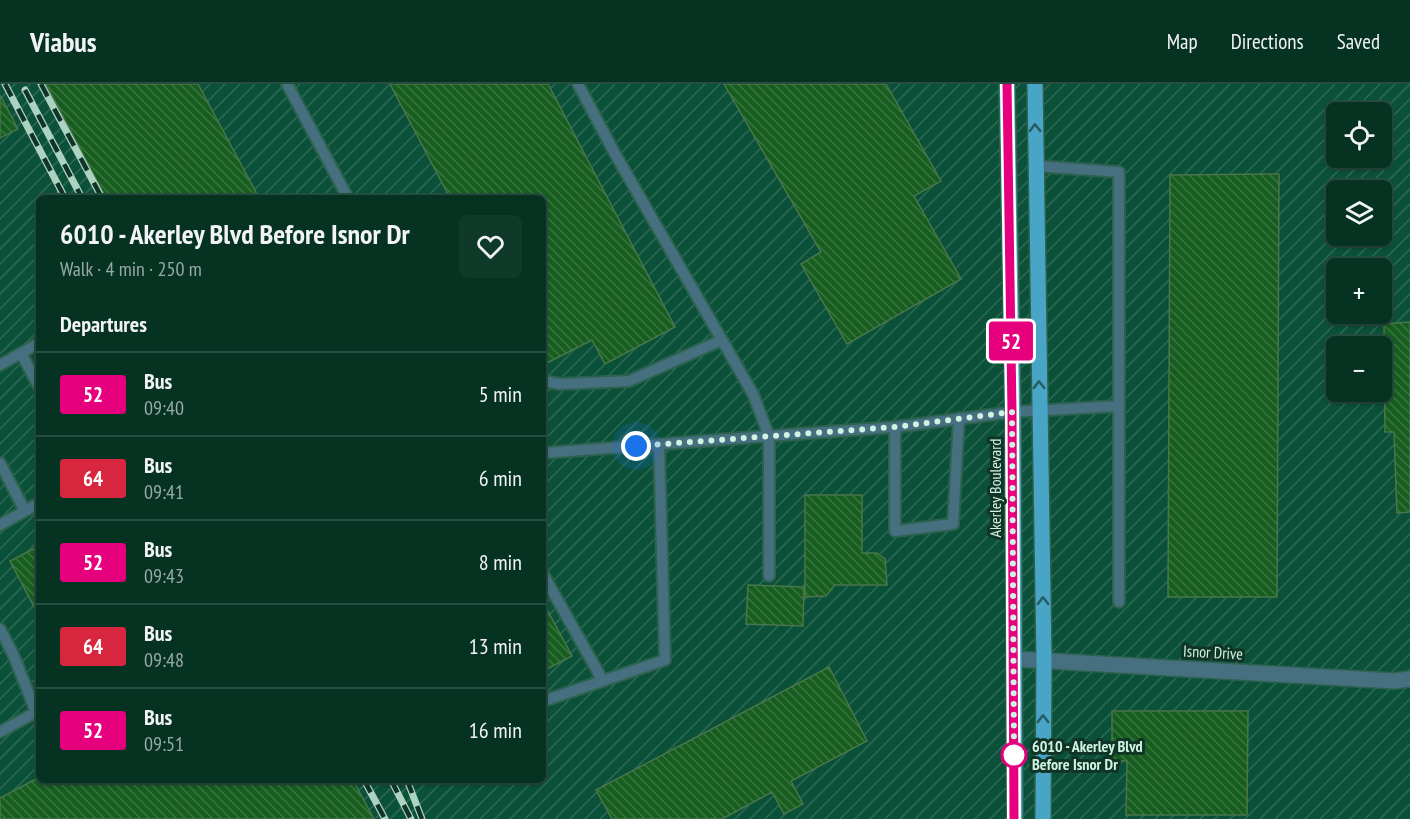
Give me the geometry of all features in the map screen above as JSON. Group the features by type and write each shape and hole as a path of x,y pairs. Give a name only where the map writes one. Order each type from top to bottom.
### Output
{"main road":[{"name":"Akerley Boulevard","path":"1007,84 1012,412 1014,819"},
{"path":"1035,84 1044,659 1043,819"}],"street":[{"name":"Isnor Drive","path":"1014,659 1394,681 1410,680"}],"lane":[{"path":"287,84 346,195"},
{"path":"578,84 753,394 768,436 769,576"},
{"path":"1036,166 1119,172 1119,602"},
{"path":"546,382 560,384 629,381 722,340"},
{"path":"0,365 36,345"},
{"path":"21,353 36,381"},
{"path":"546,453 895,427 1012,412 1119,406"},
{"path":"895,427 895,531 953,524 959,418"},
{"path":"546,700 665,660 659,444"},
{"path":"0,463 25,511"},
{"path":"0,525 36,505"},
{"path":"546,579 603,681"},
{"path":"0,629 13,654 36,712 0,732"}],"shaded area":[{"path":"0,84 1410,84 1410,819 0,819"}],"building":[{"path":"46,84 198,84 257,195 104,195"},
{"path":"390,84 548,84 675,327 605,364 592,340 546,363 546,195 448,195"},
{"path":"724,84 886,84 941,181 914,196 961,279 847,344 801,264 821,252"},
{"path":"0,95 18,129 0,138"},
{"path":"1279,174 1277,597 1168,597 1170,175"},
{"path":"1410,322 1410,512 1397,513 1394,432 1385,432 1385,402 1392,402 1392,336 1384,336 1384,324"},
{"path":"805,495 862,495 862,553 877,553 885,559 887,585 835,585 826,596 805,597"},
{"path":"36,548 36,610 10,561"},
{"path":"748,585 804,587 803,626 746,624"},
{"path":"546,608 572,656 546,669"},
{"path":"829,667 867,741 791,781 803,804 784,814 772,792 722,819 612,819 596,790"},
{"path":"1112,711 1248,711 1247,815 1126,815 1127,761 1112,761"},
{"path":"34,780 36,783 355,783 374,819 0,819 0,798"}],"railway":[{"path":"5,84 63,195"},
{"path":"41,84 100,195"},
{"path":"25,90 80,195"},
{"path":"366,783 385,819"},
{"path":"393,783 411,819"},
{"path":"408,783 422,819"}],"bus line":[{"name":"52","path":"1007,84 1012,412 1014,819"}],"place":[{"name":"6010 - Akerley Blvd Before Isnor Dr","path":"1014,755"}],"route":[{"path":"636,446 895,427 1012,412 1014,755"}]}
